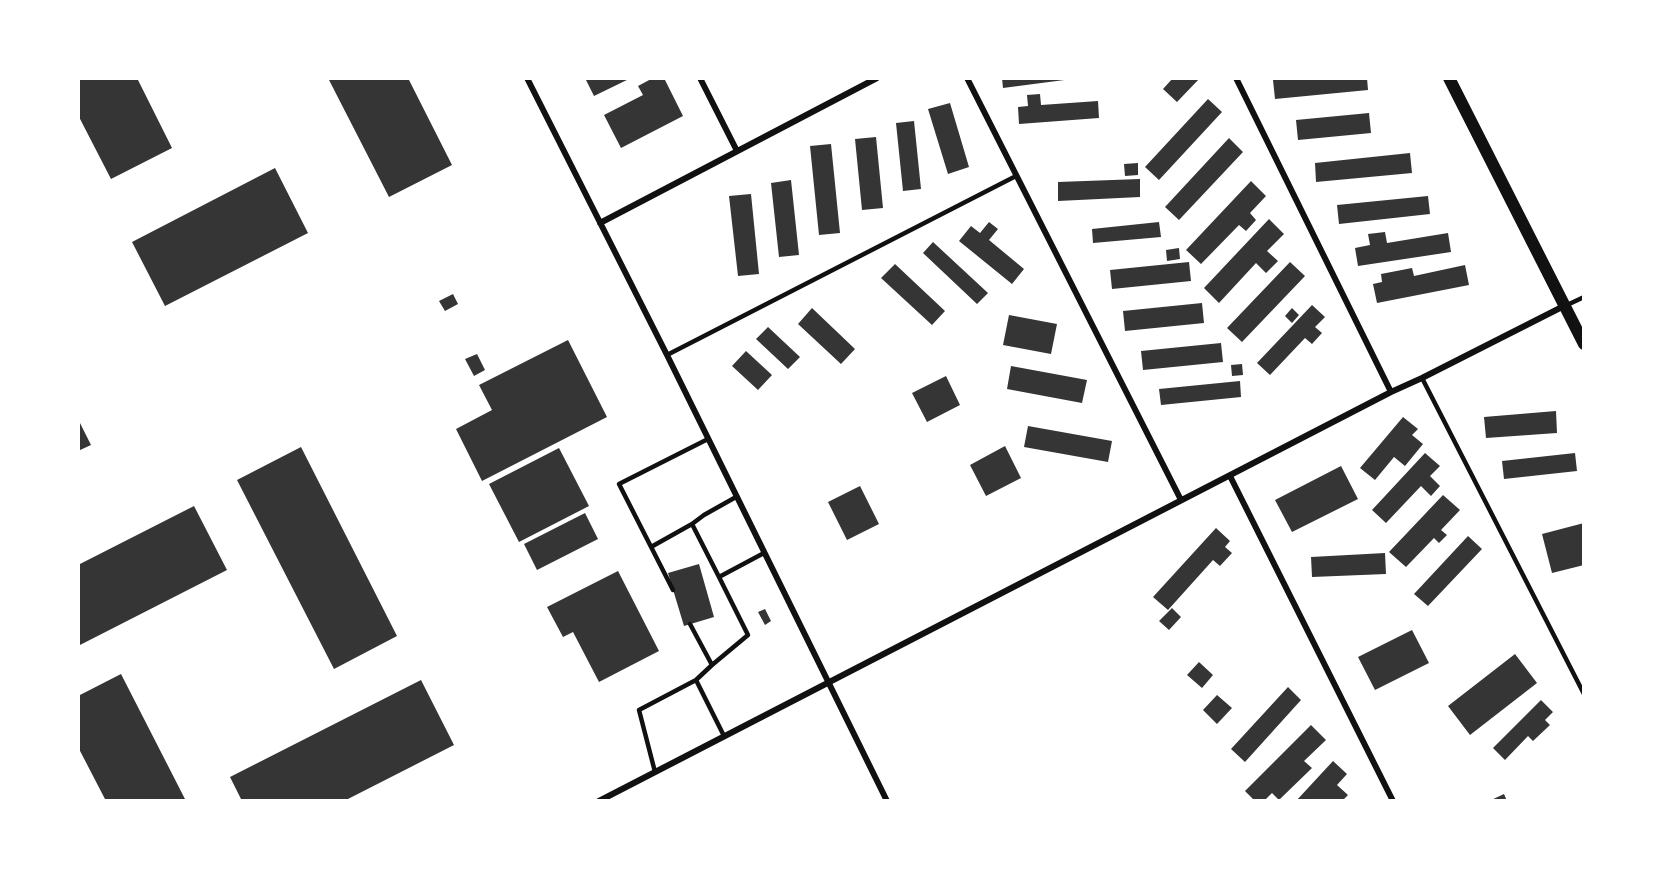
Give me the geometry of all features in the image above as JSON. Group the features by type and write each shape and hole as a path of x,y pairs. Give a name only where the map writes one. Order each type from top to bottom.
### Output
{"main road":[{"path":"1449,78 1584,344"}],"street":[{"path":"527,78 667,355 887,801"},
{"path":"700,78 737,151"},
{"path":"600,223 877,78"},
{"path":"967,78 1181,500"},
{"path":"1236,78 1391,392"},
{"path":"599,801 1391,392 1564,306"},
{"path":"1230,476 1393,801"}],"lane":[{"path":"667,355 1016,176"},
{"path":"1564,306 1584,297"},
{"path":"1422,378 1584,694"},
{"path":"673,590 619,484 708,439"},
{"path":"651,547 736,497"},
{"path":"655,772 639,710 696,680 748,635 692,524"},
{"path":"719,577 764,553"},
{"path":"690,624 712,665"},
{"path":"696,680 724,736"}],"building":[{"path":"78,78 137,78 172,148 111,179 78,115"},
{"path":"328,78 408,78 452,165 389,197"},
{"path":"585,78 631,78 594,96"},
{"path":"653,78 664,78 683,116 621,148 604,115 643,95 638,86"},
{"path":"1002,78 1072,78 1072,79 1003,88"},
{"path":"1173,78 1200,78 1177,102 1163,89"},
{"path":"1367,78 1368,90 1275,99 1273,80"},
{"path":"1040,94 1041,105 1098,101 1099,118 1019,124 1018,107 1028,106 1027,95"},
{"path":"1208,99 1222,112 1159,180 1145,167"},
{"path":"950,103 969,167 948,174 928,109"},
{"path":"1369,113 1371,133 1298,140 1296,120"},
{"path":"914,121 921,189 903,191 896,123"},
{"path":"876,137 883,208 862,210 855,139"},
{"path":"1229,138 1243,152 1179,220 1165,207"},
{"path":"831,144 840,233 819,235 810,146"},
{"path":"1410,153 1412,173 1316,182 1315,163"},
{"path":"1138,163 1138,175 1125,176 1124,164"},
{"path":"275,168 308,233 165,306 132,242"},
{"path":"1140,179 1140,197 1058,201 1058,182"},
{"path":"791,180 799,255 779,257 771,183"},
{"path":"1251,181 1266,196 1250,213 1256,220 1246,231 1239,225 1201,264 1186,250"},
{"path":"751,194 759,274 738,276 729,196"},
{"path":"1428,196 1430,214 1339,224 1337,205"},
{"path":"1269,219 1284,234 1267,251 1278,261 1266,273 1256,263 1219,303 1204,288"},
{"path":"989,222 998,229 989,240 1024,269 1012,284 959,241 971,226 980,233"},
{"path":"1159,222 1161,237 1093,243 1092,229"},
{"path":"1385,232 1387,243 1448,233 1451,252 1358,266 1355,248 1370,245 1368,234"},
{"path":"933,242 988,293 977,304 923,253"},
{"path":"1179,248 1180,259 1167,261 1166,250"},
{"path":"1189,262 1191,281 1112,289 1110,270"},
{"path":"1290,262 1305,276 1242,342 1227,328"},
{"path":"895,264 945,311 932,325 881,278"},
{"path":"1465,265 1469,285 1377,303 1373,284 1382,282 1381,274 1412,268 1414,276"},
{"path":"453,294 458,304 445,311 439,301"},
{"path":"1202,303 1204,323 1125,331 1123,311"},
{"path":"1312,305 1325,317 1315,327 1322,333 1312,344 1305,338 1270,375 1257,363"},
{"path":"812,308 855,349 841,364 798,324"},
{"path":"1292,308 1299,315 1292,323 1285,316"},
{"path":"1009,315 1057,324 1051,354 1003,345"},
{"path":"768,327 800,357 788,369 756,339"},
{"path":"568,340 607,417 482,481 456,429 492,410 479,385"},
{"path":"1221,343 1223,362 1143,370 1141,351"},
{"path":"746,351 772,375 758,390 732,366"},
{"path":"477,354 485,370 474,376 465,359"},
{"path":"1242,364 1243,375 1232,376 1231,365"},
{"path":"1011,366 1087,380 1082,403 1007,389"},
{"path":"946,376 960,405 927,422 912,393"},
{"path":"1240,381 1241,397 1161,405 1159,389"},
{"path":"1556,411 1557,433 1486,438 1484,417"},
{"path":"1403,417 1418,429 1412,435 1423,444 1405,466 1394,457 1375,480 1360,468"},
{"path":"78,419 91,445 78,451"},
{"path":"1028,426 1112,441 1108,462 1024,447"},
{"path":"1005,446 1021,478 986,496 970,465"},
{"path":"301,447 397,636 334,669 237,480"},
{"path":"559,448 589,506 519,542 489,484"},
{"path":"1425,453 1440,466 1430,476 1440,486 1431,496 1421,486 1386,523 1372,510"},
{"path":"1575,453 1577,471 1504,479 1502,461"},
{"path":"1341,466 1358,499 1292,532 1275,500"},
{"path":"860,486 879,524 847,540 828,502"},
{"path":"1443,495 1460,510 1441,530 1447,535 1439,543 1434,538 1406,567 1389,552"},
{"path":"194,506 227,570 78,646 78,565"},
{"path":"585,513 598,539 537,570 524,544"},
{"path":"1584,523 1584,565 1552,573 1542,534"},
{"path":"1216,528 1230,541 1225,547 1232,553 1220,566 1213,560 1168,610 1153,597"},
{"path":"1468,536 1482,549 1428,606 1414,594"},
{"path":"1385,553 1386,574 1312,577 1311,557"},
{"path":"699,564 714,617 684,626 668,573"},
{"path":"618,571 659,651 599,682 573,632 563,637 547,607"},
{"path":"1172,608 1181,617 1169,630 1159,621"},
{"path":"765,609 771,621 765,625 758,612"},
{"path":"1412,630 1429,663 1375,690 1358,657"},
{"path":"1515,654 1537,683 1470,735 1448,706"},
{"path":"1199,662 1213,675 1202,688 1187,675"},
{"path":"121,674 186,801 106,801 78,747 78,696"},
{"path":"421,680 454,745 344,801 242,801 230,777"},
{"path":"1288,687 1301,700 1245,762 1231,749"},
{"path":"1217,695 1232,708 1217,724 1203,710"},
{"path":"1541,700 1553,712 1545,720 1550,725 1533,741 1528,736 1505,760 1493,748"},
{"path":"1311,725 1326,740 1304,761 1312,768 1279,800 1272,793 1264,801 1255,801 1245,791"},
{"path":"1333,761 1347,774 1337,785 1348,795 1342,801 1296,801"},
{"path":"1504,794 1507,801 1489,801"}]}
